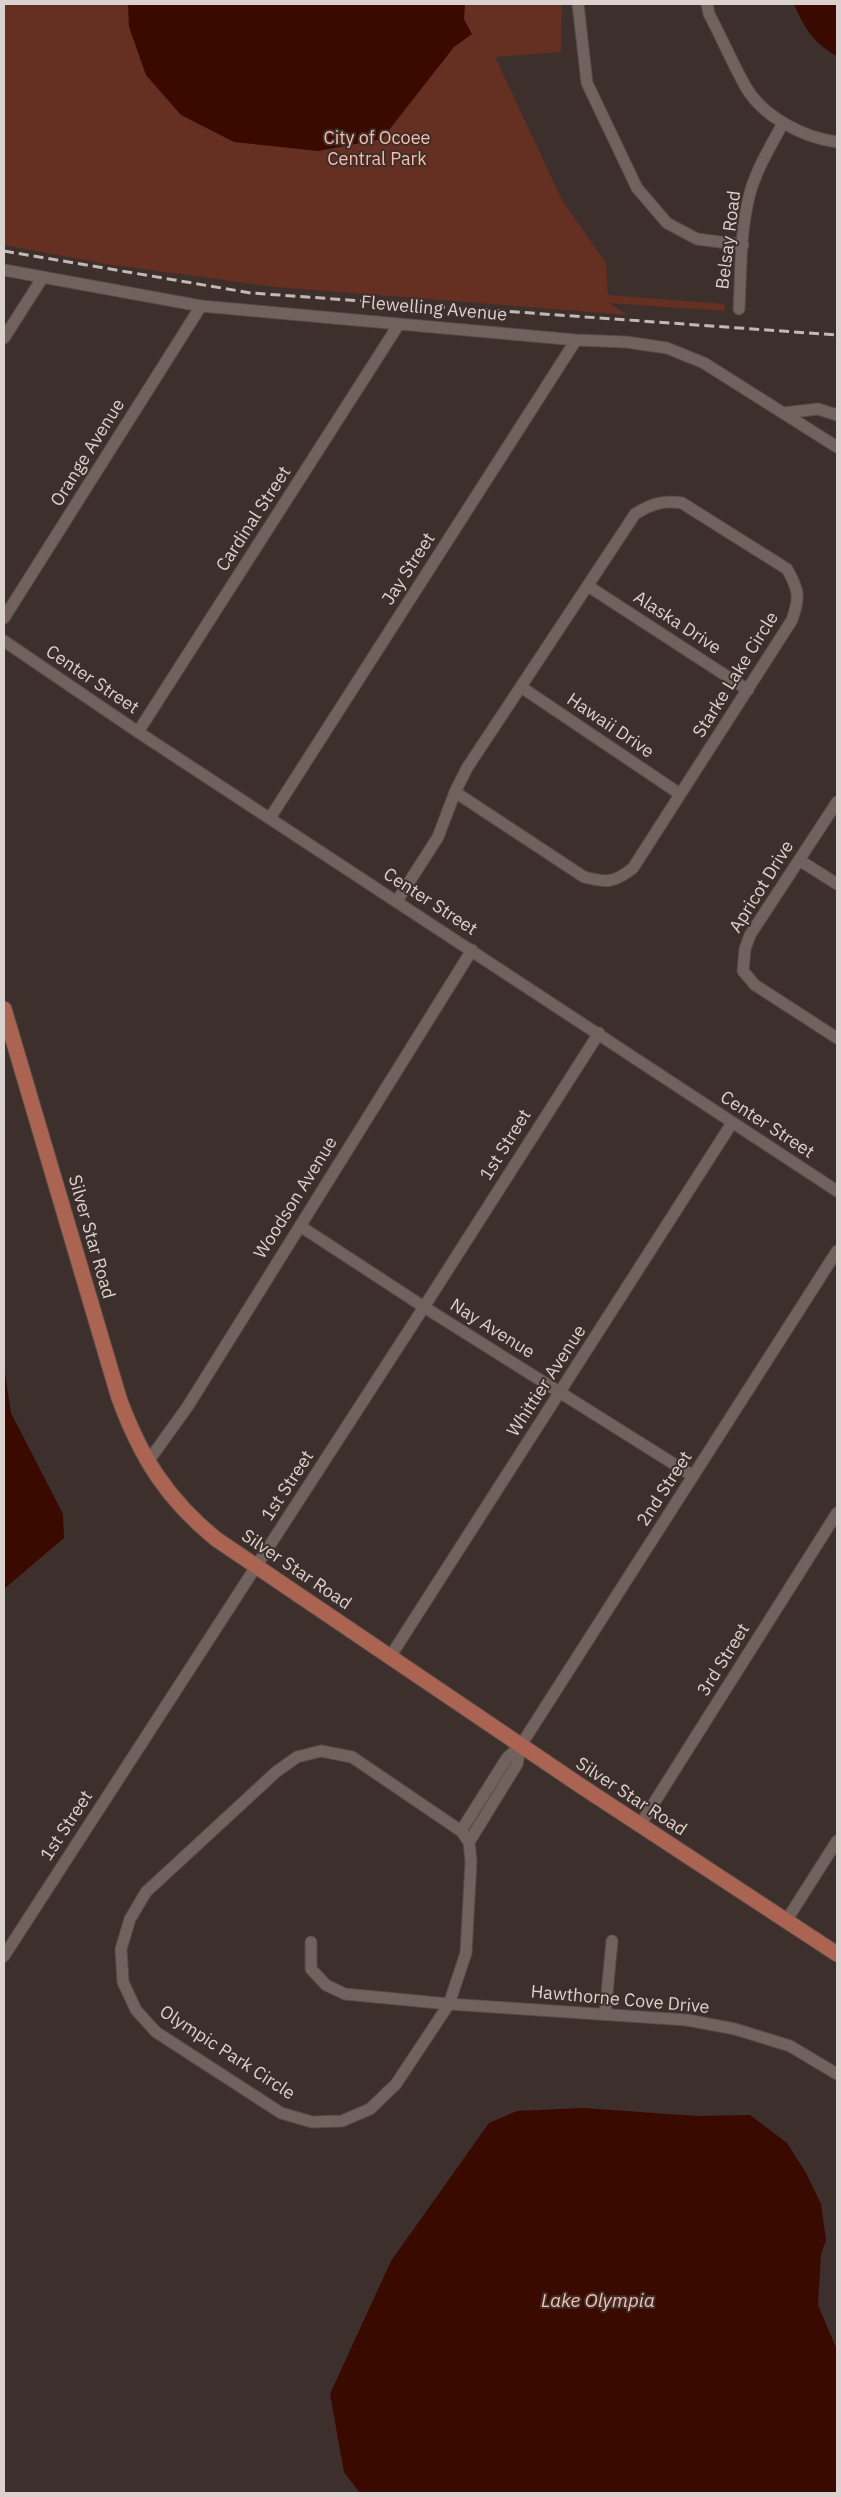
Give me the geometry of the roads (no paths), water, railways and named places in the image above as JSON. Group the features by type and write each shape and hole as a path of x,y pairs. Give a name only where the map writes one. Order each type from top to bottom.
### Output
{"main road":[{"name":"Silver Star Road","path":"4,1009 119,1398 136,1442 162,1485 194,1521 256,1566 640,1825 837,1954"}],"street":[{"path":"578,4 587,83 637,188 666,223 697,239 743,244"},
{"path":"707,4 709,14 748,90 762,106 784,123 819,140 837,142"},
{"name":"Belsay Road","path":"739,309 743,244 749,196 760,166 784,123"},
{"name":"Flewelling Avenue","path":"4,270 201,306 576,340 626,342 667,348 704,363 837,447"},
{"path":"4,338 43,277"},
{"name":"Orange Avenue","path":"4,618 201,306"},
{"name":"Cardinal Street","path":"138,732 399,324"},
{"name":"Jay Street","path":"270,818 576,340"},
{"path":"784,413 818,409 837,415"},
{"name":"Starke Lake Circle","path":"396,901 438,837 455,792 467,768 635,514 651,504 669,500 682,503 787,569 796,585 799,600 794,613 748,690 633,868 620,878 604,882 584,877 455,792"},
{"name":"Alaska Drive","path":"588,586 748,690"},
{"name":"Center Street","path":"4,641 138,732 837,1191"},
{"name":"Hawaii Drive","path":"521,687 680,794"},
{"name":"Apricot Drive","path":"837,802 750,935 745,948 743,971 755,985 837,1038"},
{"path":"799,860 837,884"},
{"name":"Woodson Avenue","path":"148,1463 188,1406 472,950"},
{"name":"1st Street","path":"4,1956 424,1307 598,1033"},
{"name":"Whittier Avenue","path":"390,1657 732,1123"},
{"name":"Nay Avenue","path":"300,1226 424,1307 693,1476"},
{"name":"2nd Street","path":"521,1745 837,1251"},
{"name":"3rd Street","path":"640,1825 837,1513"},
{"path":"461,1830 507,1758 521,1745"},
{"path":"469,1842 517,1764 521,1745"},
{"name":"Olympic Park Circle","path":"322,1751 352,1757 461,1830 469,1842 471,1861 466,1953 450,2004 396,2084 370,2109 342,2121 312,2122 281,2112 156,2032 136,2010 123,1982 121,1949 130,1919 146,1892 276,1772 297,1757 322,1751"},
{"path":"786,1921 837,1841"},
{"path":"605,2014 612,1941"},
{"name":"Hawthorne Cove Drive","path":"311,1942 311,1969 326,1985 345,1994 450,2004 687,2020 735,2029 790,2046 837,2074"}],"water":[{"path":"128,4 465,4 464,19 472,34 454,47 382,139 318,151 234,142 181,115 146,75 129,27"},
{"path":"794,4 837,4 837,56 816,41 801,20"},
{"path":"4,1367 11,1413 63,1514 64,1538 4,1589"},
{"name":"Lake Olympia","path":"583,2108 697,2116 750,2115 787,2143 806,2173 821,2204 826,2240 821,2254 818,2305 837,2350 837,2493 360,2493 344,2472 330,2394 391,2261 489,2123 517,2111"}],"railway":[{"path":"4,251 251,293 837,335"}],"park label":[{"name":"City of Ocoee Central Park","path":"377,149"}]}
